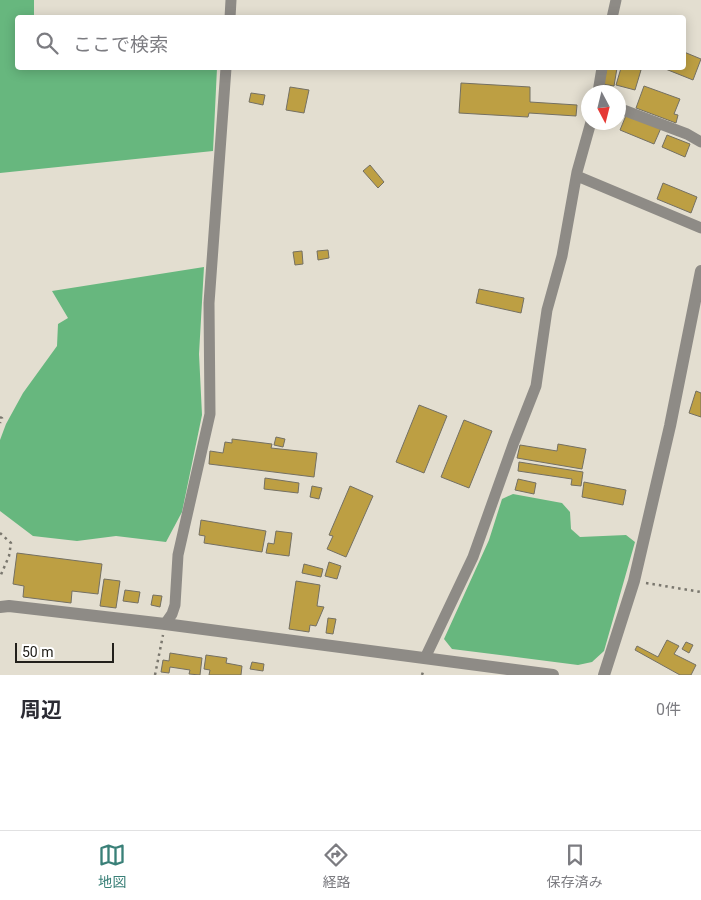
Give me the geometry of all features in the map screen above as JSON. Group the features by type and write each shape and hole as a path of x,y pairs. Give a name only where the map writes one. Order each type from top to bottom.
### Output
{"street":[{"path":"230,15 231,0"},
{"path":"613,15 616,0"},
{"path":"165,624 172,614 178,555 210,414 209,303 226,70"},
{"path":"599,85 602,70"},
{"path":"626,111 687,134 701,142"},
{"path":"425,658 473,557 536,386 547,310 562,256 577,176 589,130"},
{"path":"577,176 701,228"},
{"path":"604,675 634,581 670,426 701,271"},
{"path":"0,606 165,624 553,675"}],"path":[{"path":"0,417 2,418 0,423"},
{"path":"0,533 11,543 9,556 0,577"},
{"path":"634,581 701,592"},
{"path":"155,675 165,624"}],"green space":[{"path":"0,0 34,0 34,15 15,15 15,70 217,70 213,151 0,173"},
{"path":"204,267 199,354 202,415 182,512 166,542 116,536 77,541 33,536 0,511 0,440 6,424 23,393 57,346 58,324 68,318 52,291"},
{"path":"513,494 562,503 570,512 571,529 580,537 626,535 635,542 604,651 592,662 578,665 452,649 444,639 489,540 502,499"}],"building":[{"path":"686,53 701,59 693,80 668,70 686,70"},
{"path":"606,70 617,70 614,85 603,84"},
{"path":"620,70 641,70 635,90 626,88 626,85 616,85"},
{"path":"461,83 530,87 530,102 577,105 576,116 529,113 528,117 459,113"},
{"path":"644,86 680,99 674,114 678,115 676,123 636,108"},
{"path":"290,87 309,90 304,113 286,110"},
{"path":"251,93 265,95 263,105 249,102"},
{"path":"627,113 661,128 654,144 620,130 626,130"},
{"path":"667,135 690,144 685,157 662,147"},
{"path":"370,165 384,182 378,188 363,171"},
{"path":"663,183 697,197 691,213 657,199"},
{"path":"328,250 329,258 318,260 317,251"},
{"path":"302,251 303,264 295,265 293,252"},
{"path":"479,289 524,298 521,313 476,303"},
{"path":"696,391 701,393 701,417 689,413"},
{"path":"419,405 447,416 424,473 396,462"},
{"path":"464,420 492,431 469,488 441,477"},
{"path":"276,437 285,439 283,447 274,445"},
{"path":"232,439 272,444 271,448 317,453 314,477 209,464 210,451 223,453 225,442 232,443"},
{"path":"558,444 586,449 582,469 517,458 520,445 557,451"},
{"path":"519,462 583,472 581,486 571,485 572,479 518,471"},
{"path":"265,478 299,483 298,493 264,489"},
{"path":"518,479 536,483 534,494 515,490"},
{"path":"584,482 626,490 623,505 582,497"},
{"path":"312,486 322,488 319,499 310,497"},
{"path":"350,486 373,496 346,557 327,549 333,536 329,535"},
{"path":"201,520 266,531 262,552 204,543 205,536 199,535"},
{"path":"276,531 292,533 289,556 266,553 268,543 274,544"},
{"path":"17,553 102,564 98,594 72,591 71,603 23,597 24,586 13,584"},
{"path":"329,562 341,566 337,579 325,576"},
{"path":"304,564 323,569 321,577 302,573"},
{"path":"104,579 120,581 116,608 100,606"},
{"path":"296,581 320,585 317,606 324,607 316,626 310,625 309,632 289,629"},
{"path":"125,590 140,592 138,603 123,601"},
{"path":"153,595 162,596 160,607 151,605"},
{"path":"328,618 336,619 333,634 326,633"},
{"path":"667,640 679,646 674,654 696,665 691,675 680,675 635,650 637,646 658,657"},
{"path":"686,642 693,645 689,653 682,649"},
{"path":"170,653 202,658 200,675 189,674 190,670 170,667 169,673 161,672 163,660 169,661"},
{"path":"206,655 227,658 226,663 242,666 241,675 209,675 210,670 204,669"},
{"path":"252,662 264,664 263,671 250,669"}]}
